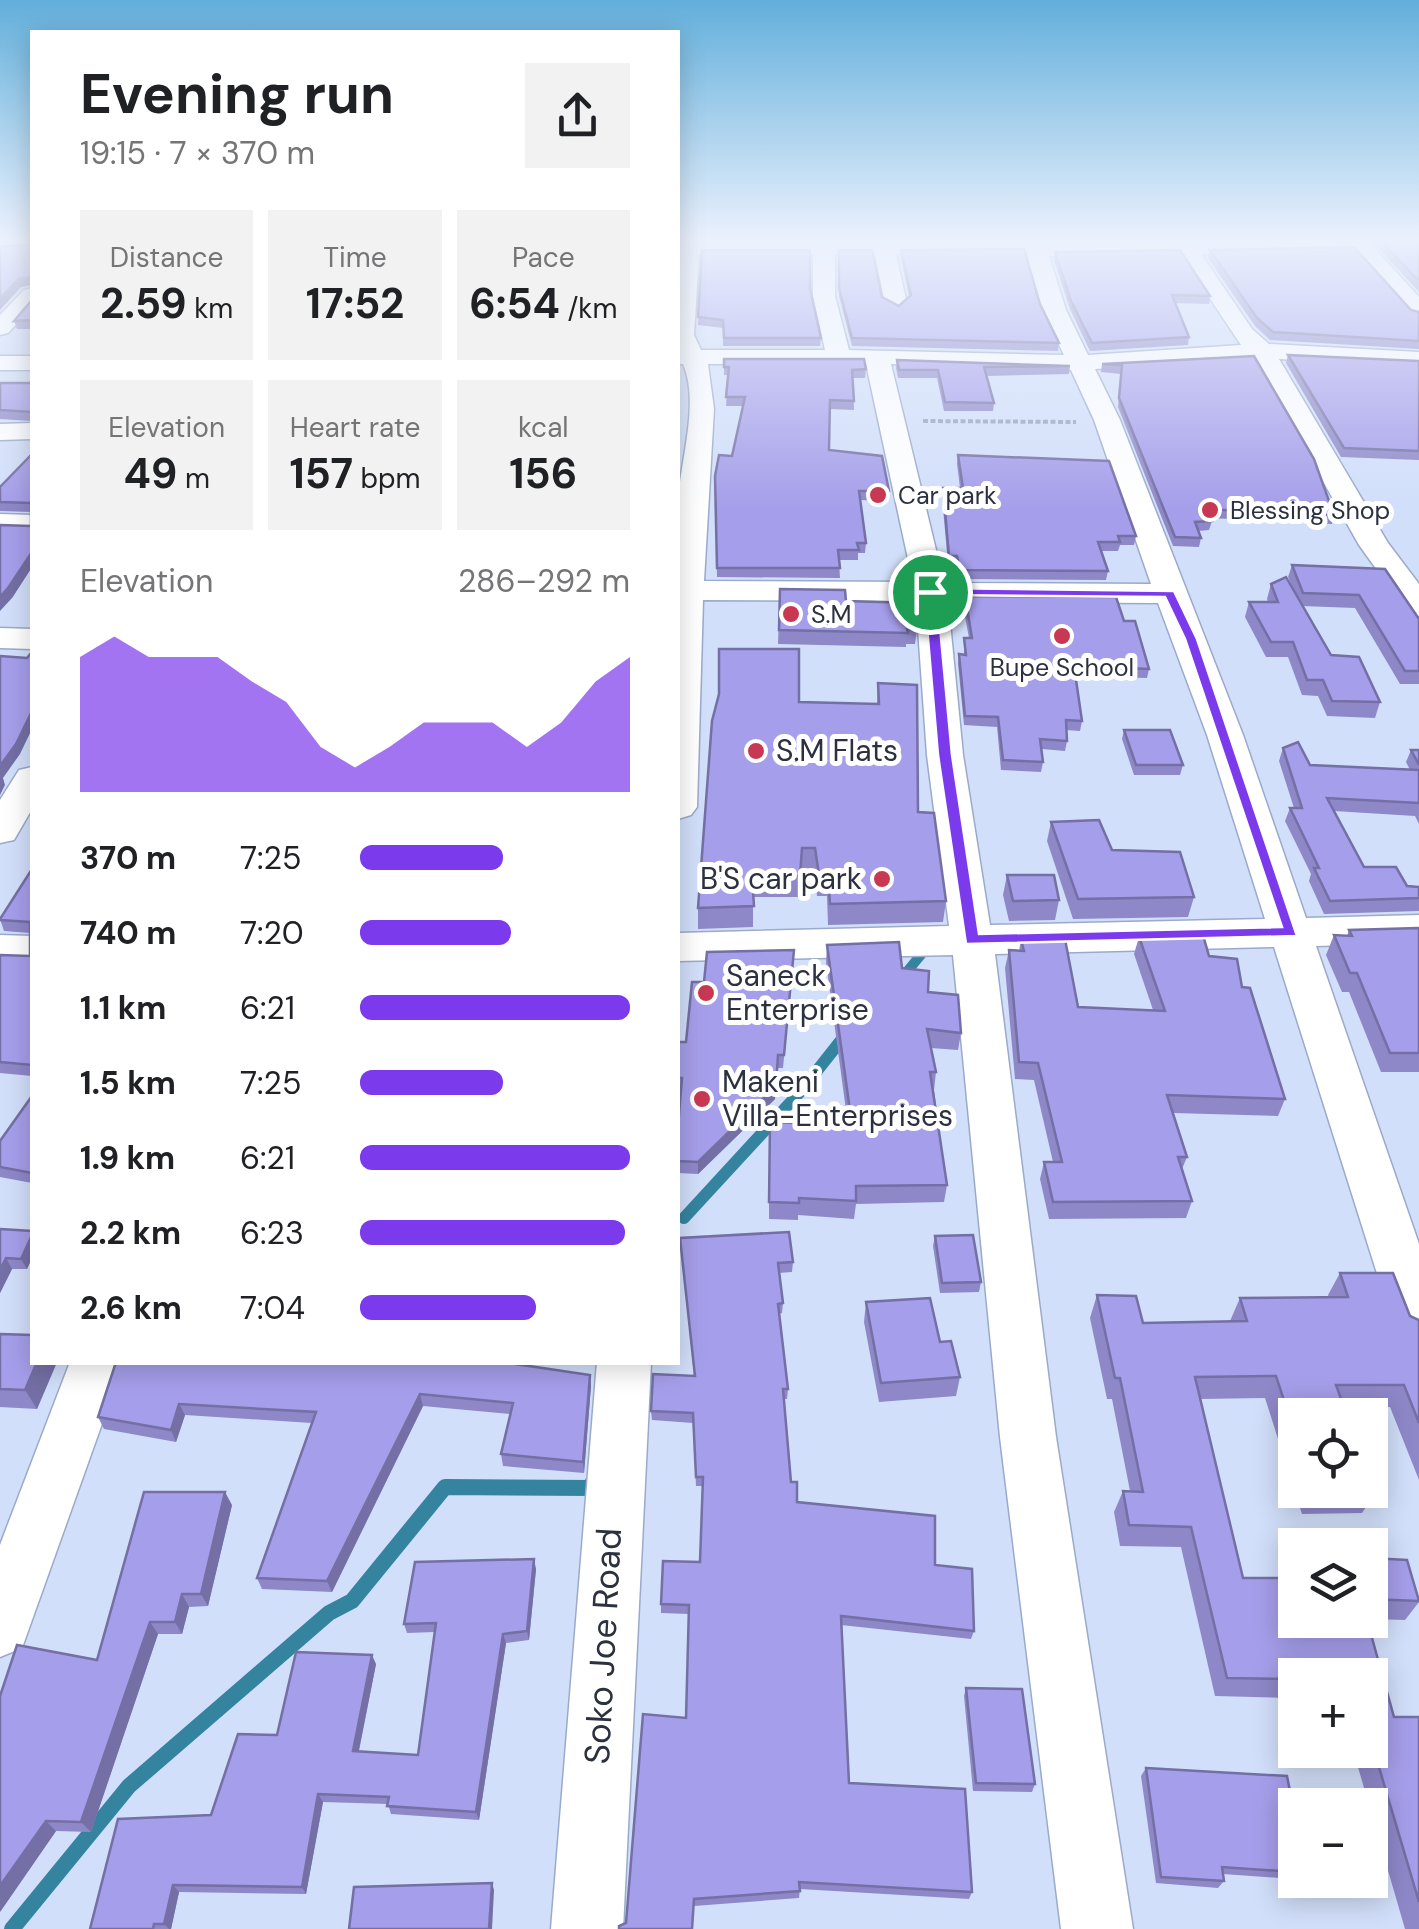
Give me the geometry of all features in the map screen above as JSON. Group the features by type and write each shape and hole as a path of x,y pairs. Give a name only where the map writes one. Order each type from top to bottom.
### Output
{"street":[{"path":"680,698 684,590 701,409 700,375 685,357 682,329"},
{"path":"842,329 894,421 930,592 945,755 972,940 1028,1437 1097,1929"},
{"path":"1063,329 1107,422 1170,594 1191,639 1419,1321"},
{"path":"1240,329 1262,351 1374,545 1413,590"},
{"path":"685,357 1080,363 1262,351 1419,359"},
{"path":"0,363 30,363"},
{"path":"0,432 30,432"},
{"path":"0,523 30,524"},
{"path":"684,590 1170,594"},
{"path":"0,638 30,638"},
{"path":"0,766 30,768"},
{"path":"0,831 30,781"},
{"path":"680,947 1419,929"},
{"path":"0,949 30,950"},
{"path":"0,1626 96,1365"},
{"name":"Soko Joe Road","path":"587,1929 624,1365"}],"path":[{"path":"894,421 1107,422"}],"building":[{"path":"724,329 819,329 821,338 724,338"},
{"path":"850,329 1052,329 1059,343 852,338"},
{"path":"1085,329 1186,329 1189,337 1092,343"},
{"path":"1270,329 1419,329 1419,341"},
{"path":"1288,355 1419,361 1419,451 1344,448"},
{"path":"1254,356 1314,459 1334,515 1204,509 1212,521 1195,522 1201,538 1175,537 1119,398 1122,365 1102,364"},
{"path":"724,359 864,359 866,369 852,370 854,401 830,400 829,450 882,456 889,491 859,491 866,543 857,543 859,550 838,550 840,568 717,568 715,476 719,455 732,456 745,397 726,397 729,367 724,367"},
{"path":"897,360 1070,366 984,367 994,403 945,402 938,370 899,370"},
{"path":"0,383 30,383 30,412 0,410"},
{"path":"958,455 1109,461 1136,536 1118,536 1120,542 1098,542 1108,571 960,570 957,556 949,556 943,488 963,488"},
{"path":"30,456 30,503 0,502 0,487"},
{"path":"0,525 30,526 30,555 0,597"},
{"path":"1292,565 1385,569 1419,619 1419,671 1405,671 1359,595 1303,593"},
{"path":"1286,577 1331,655 1359,657 1380,702 1332,701 1323,680 1307,680 1293,642 1271,642 1249,602 1278,602 1271,584"},
{"path":"780,589 845,590 846,601 915,603 917,629 907,629 908,633 779,630"},
{"path":"965,596 1116,597 1124,621 1135,621 1149,669 1074,666 1082,721 1066,720 1067,741 1040,739 1043,762 1003,760 998,717 965,716 959,654 966,655 964,638 972,638"},
{"path":"719,649 799,649 799,702 879,704 878,683 917,685 918,812 934,813 946,901 830,904 828,875 819,875 815,848 802,848 800,876 752,876 754,906 698,908 712,721 719,694"},
{"path":"30,654 30,715 0,766 0,656 27,658"},
{"path":"1124,730 1170,730 1183,765 1136,765"},
{"path":"1298,742 1310,765 1419,770 1419,803 1327,798 1364,867 1396,867 1407,886 1419,887 1419,898 1330,901 1290,808 1302,808 1283,748"},
{"path":"1099,820 1112,850 1180,852 1194,897 1078,899 1051,822"},
{"path":"30,872 30,922 0,919"},
{"path":"1007,875 1054,875 1059,900 1013,901"},
{"path":"1419,928 1419,1053 1390,1053 1357,973 1350,973 1334,935 1352,936 1349,930"},
{"path":"1203,935 1209,956 1237,959 1242,987 1250,988 1285,1099 1167,1095 1187,1157 1178,1157 1192,1201 1053,1202 1044,1162 1062,1162 1038,1063 1019,1062 1009,950 1024,951 1021,940 1065,939 1078,1007 1165,1011 1139,937"},
{"path":"899,942 902,968 929,971 928,992 958,995 961,1033 927,1029 936,1072 930,1072 947,1185 856,1186 856,1201 799,1198 799,1203 769,1202 770,1122 852,1125 827,945"},
{"path":"794,950 784,1055 778,1055 776,1086 698,1162 680,1161 680,1042 686,1042 692,982 704,982 707,952"},
{"path":"0,955 30,956 30,1065 0,1062"},
{"path":"30,1099 30,1173 0,1167 0,1141"},
{"path":"0,1229 30,1231 21,1259 6,1258 0,1270"},
{"path":"789,1232 793,1262 778,1263 783,1303 778,1304 788,1389 783,1389 791,1482 797,1482 797,1502 935,1516 935,1565 972,1569 974,1631 841,1616 849,1783 965,1789 972,1892 799,1882 800,1891 694,1899 692,1929 619,1929 626,1923 643,1714 686,1718 689,1605 661,1604 663,1561 700,1562 703,1477 696,1477 693,1413 651,1411 653,1374 695,1376 680,1238"},
{"path":"973,1235 981,1282 942,1283 935,1236"},
{"path":"1340,1273 1393,1273 1410,1316 1419,1320 1419,1423 1404,1385 1336,1385 1341,1398 1283,1398 1276,1376 1195,1377 1243,1578 1278,1578 1278,1638 1372,1638 1378,1658 1278,1658 1278,1679 1227,1678 1191,1527 1129,1525 1123,1491 1143,1492 1120,1378 1115,1378 1097,1295 1136,1296 1143,1323 1247,1321 1240,1298 1348,1297"},
{"path":"930,1298 940,1342 951,1341 960,1377 881,1383 866,1302"},
{"path":"0,1334 30,1335 30,1365 36,1365 25,1390 0,1389"},
{"path":"115,1365 522,1365 590,1375 583,1462 501,1454 513,1403 420,1394 327,1581 257,1578 316,1412 179,1404 171,1430 98,1417"},
{"path":"144,1492 225,1492 201,1594 182,1594 175,1622 150,1622 81,1822 46,1821 0,1886 0,1696 17,1645 97,1660"},
{"path":"534,1559 527,1631 503,1634 476,1812 387,1806 389,1797 318,1794 302,1887 173,1885 164,1924 154,1924 153,1929 90,1929 118,1819 211,1815 238,1734 277,1735 296,1652 372,1655 353,1751 418,1755 436,1623 404,1624 415,1562"},
{"path":"1388,1559 1407,1560 1419,1601 1388,1600"},
{"path":"966,1688 1022,1689 1035,1784 976,1783"},
{"path":"1388,1695 1394,1717 1419,1717 1419,1902 1388,1788 1379,1768 1388,1768"},
{"path":"1146,1768 1287,1776 1289,1788 1278,1788 1278,1871 1222,1867 1224,1881 1161,1877"},
{"path":"492,1883 489,1929 349,1929 354,1887"}],"waterway":[{"path":"901,979 924,951"},
{"path":"684,1218 801,1091 846,1034"},
{"path":"12,1929 129,1786 329,1613 352,1601 445,1487 593,1488 593,1482"}],"place":[{"name":"Car park","path":"878,495"},
{"name":"Blessing Shop","path":"1210,510"},
{"name":"S.M","path":"791,614"},
{"name":"Bupe School","path":"1062,636"},
{"name":"S.M Flats","path":"756,751"},
{"name":"B'S car park","path":"882,879"},
{"name":"Saneck Enterprise","path":"706,993"},
{"name":"Makeni Villa-Enterprises","path":"702,1099"}],"route":[{"path":"930,592 1170,594 1191,639 1292,932 1174,938 972,940 945,755 930,592"}]}
